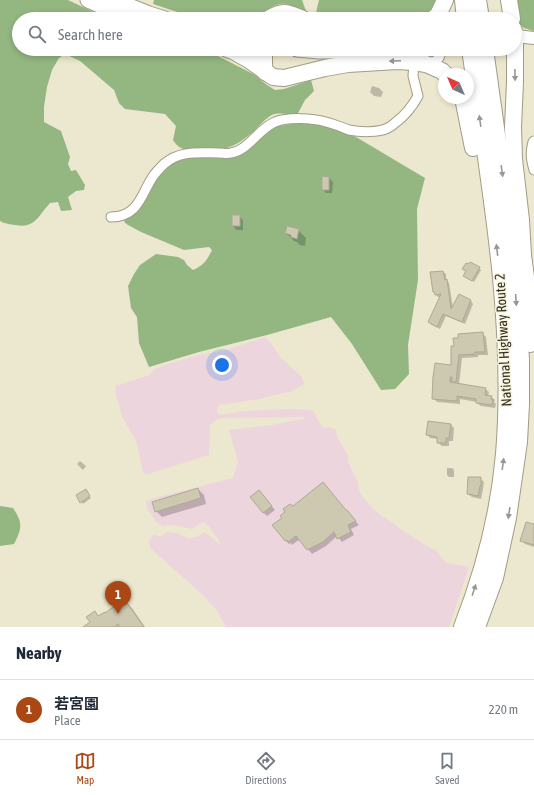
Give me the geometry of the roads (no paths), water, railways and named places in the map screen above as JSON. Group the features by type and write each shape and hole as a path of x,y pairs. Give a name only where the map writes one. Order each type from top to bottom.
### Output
{"highway":[{"path":"439,12 445,0"},
{"path":"463,0 464,12"},
{"path":"478,0 480,12"},
{"path":"509,0 511,12"},
{"path":"242,56 273,77 284,78 348,64 420,58 438,69"},
{"path":"264,56 265,72"},
{"name":"National Highway Route 2","path":"462,627 492,529 504,455 507,392 506,346 500,276 471,56"},
{"name":"National Highway Route 2","path":"480,623 495,578 508,518 519,442 521,404 521,359 515,283 503,178 486,56"},
{"path":"515,56 513,127 514,159 528,292 530,336 530,393 527,418 519,442"},
{"path":"464,104 478,171 494,223"}],"main road":[{"path":"88,0 115,12"},
{"path":"114,0 144,12"},
{"path":"391,56 420,58"}],"street":[{"path":"522,36 534,38"},
{"path":"111,217 119,217 135,207 142,199 152,178 163,165 169,161 187,153 231,153 241,150 263,129 274,122 285,119 303,119 325,122 351,130 376,132 387,128 408,112 414,105 418,96 413,76 420,58 437,60 440,56"},
{"path":"534,141 530,151 534,170"}],"place":[{"name":"若宮園","path":"118,614"}]}
